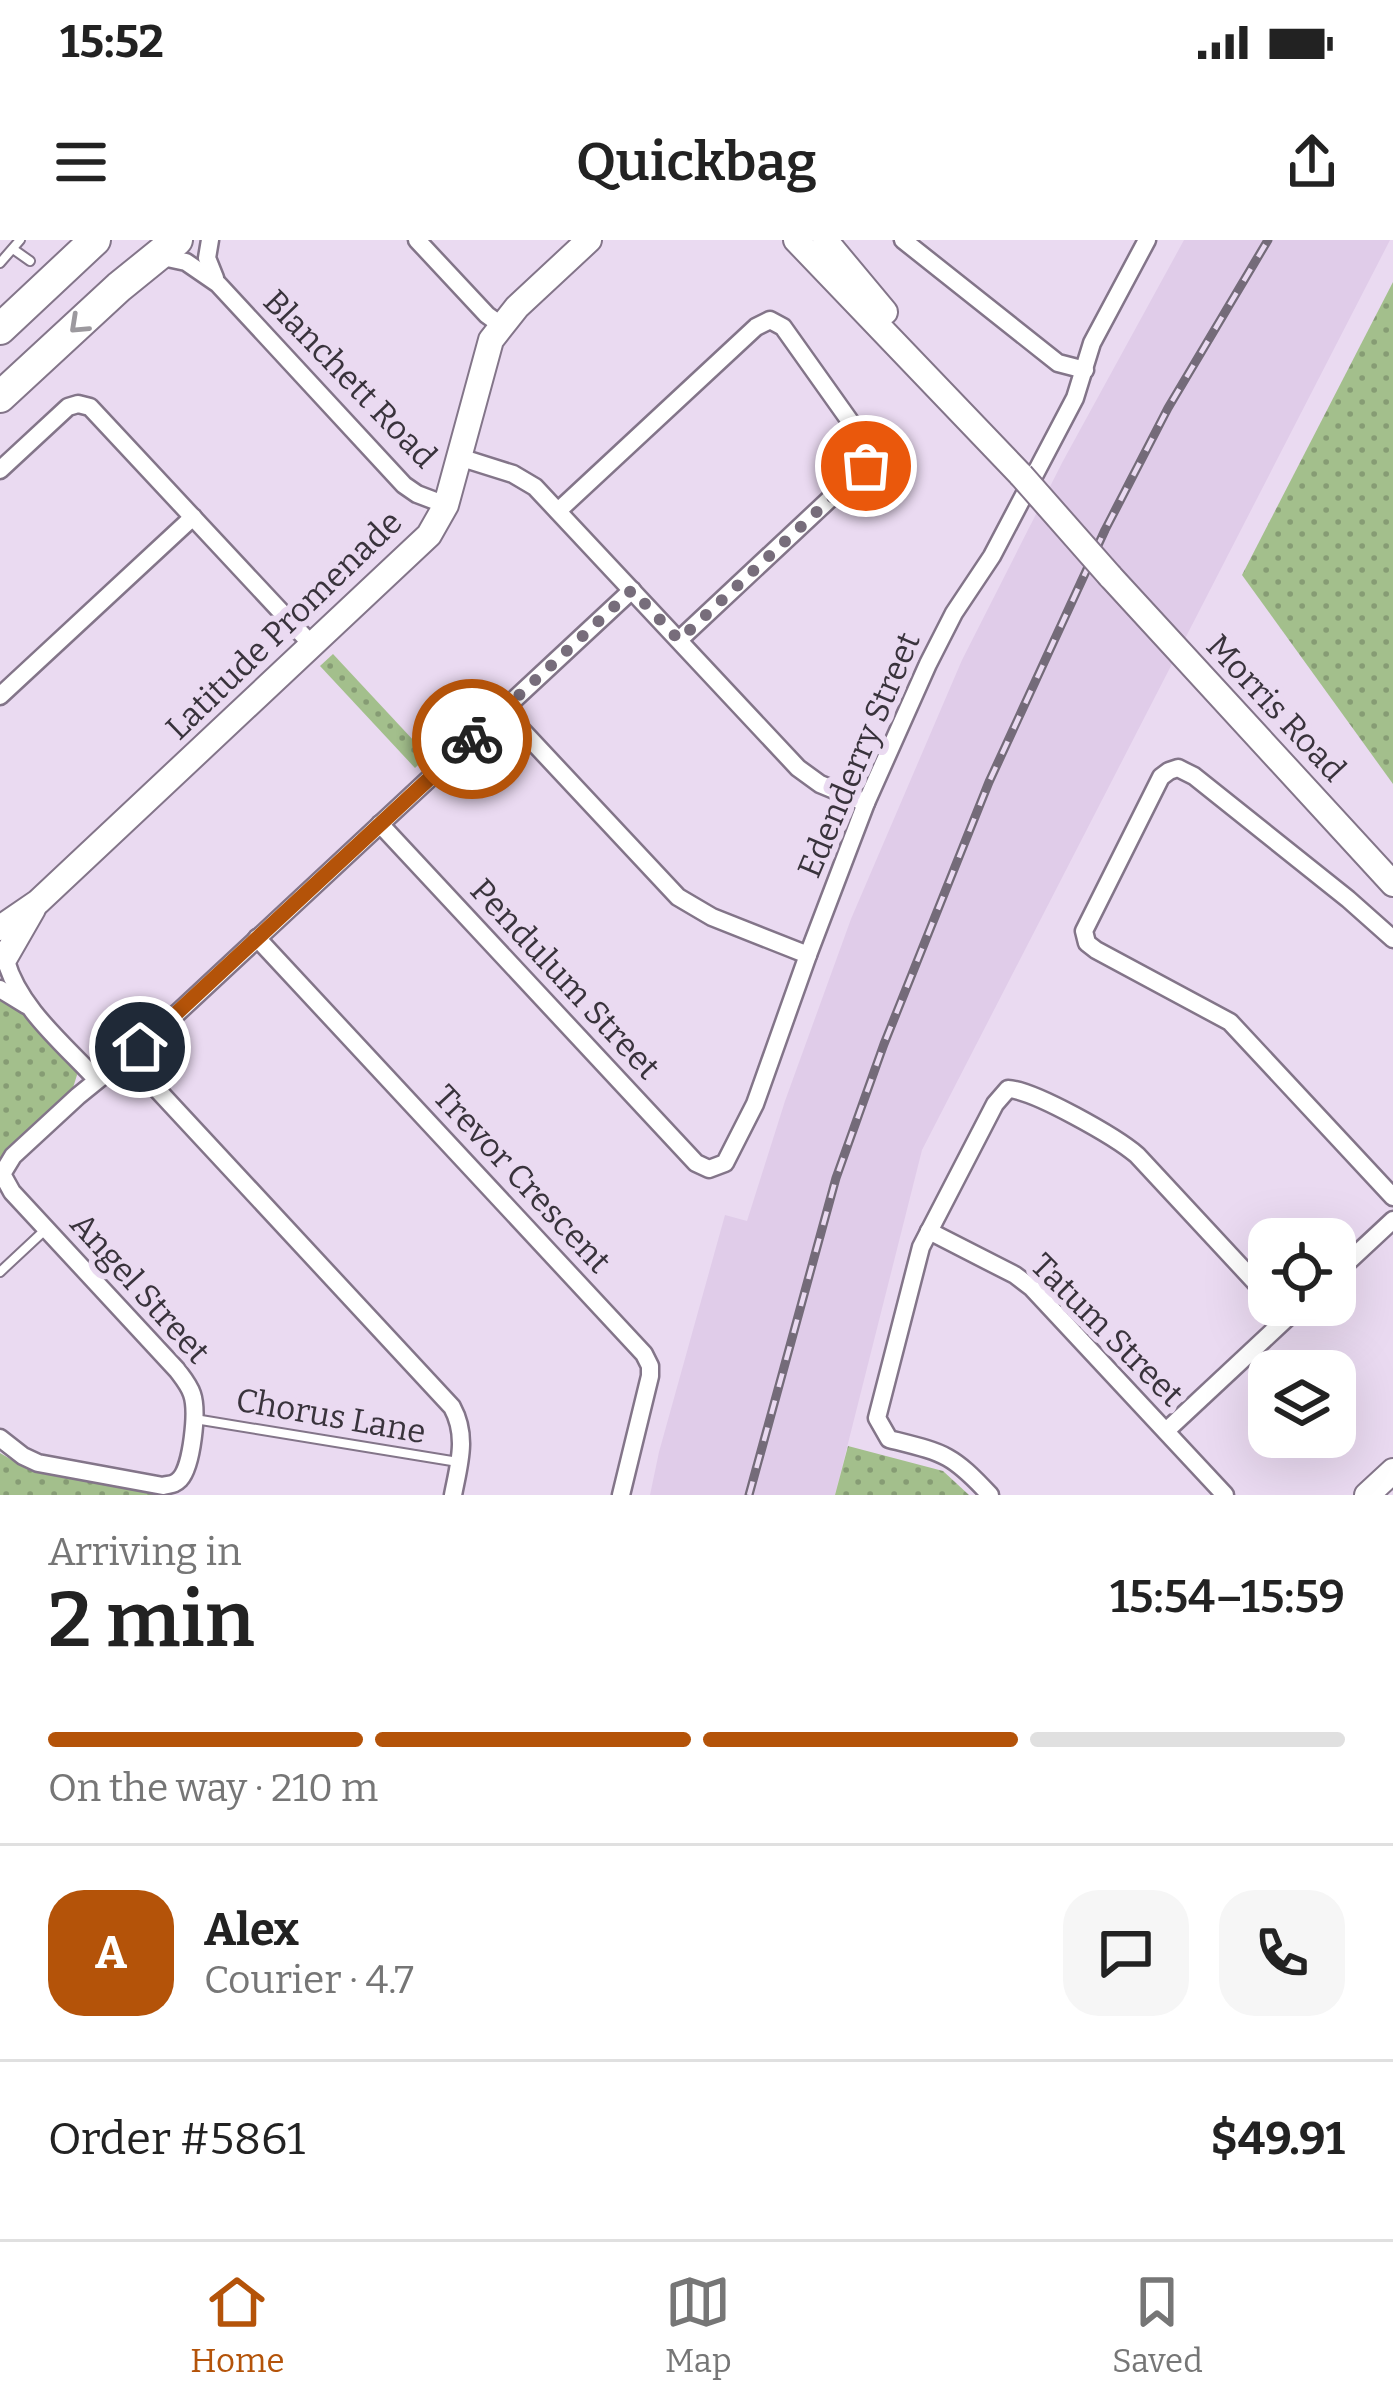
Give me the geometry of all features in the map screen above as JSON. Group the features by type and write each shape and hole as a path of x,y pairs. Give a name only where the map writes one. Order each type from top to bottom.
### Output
{"highway":[{"path":"0,329 95,240"},
{"path":"0,397 118,287 168,248"}],"street":[{"name":"Blanchett Road","path":"211,240 207,258 218,284"},
{"path":"417,240 501,325"},
{"name":"Latitude Promenade","path":"0,928 38,902 429,535 446,505 485,354 517,307 589,240"},
{"name":"Morris Road","path":"796,240 1021,475"},
{"name":"Morris Road","path":"825,240 1109,576 1393,884"},
{"path":"903,240 1058,363 1085,370"},
{"name":"Edenderry Street","path":"710,1168 728,1160 749,1120 866,803 928,664 1076,398 1092,343 1147,240"},
{"name":"Blanchett Road","path":"168,248 218,284 404,485 446,505"},
{"path":"558,511 756,327 770,320 783,327 869,448 866,466 679,640"},
{"path":"0,470 62,412 78,404 94,410 313,646"},
{"path":"459,458 521,477 535,487 799,768 820,784 866,803"},
{"path":"0,696 193,517"},
{"name":"Morris Road","path":"1109,576 1334,806 1393,858"},
{"path":"2,1174 13,1156 127,1057 632,590"},
{"path":"503,710 677,897 697,910 808,955"},
{"path":"1393,939 1194,776 1178,768 1161,778 1084,931 1096,950 1230,1022 1393,1197"},
{"name":"Pendulum Street","path":"380,824 696,1163 710,1168"},
{"name":"Latitude Promenade","path":"3,958 38,902"},
{"name":"Trevor Crescent","path":"257,938 644,1354 650,1376 621,1495"},
{"path":"3,958 32,1009 97,1080"},
{"path":"0,989 32,1009"},
{"path":"127,1057 452,1407 462,1439 453,1495"},
{"path":"990,1495 947,1455 889,1439 877,1418 917,1259 994,1104 1008,1089 1028,1094 1122,1142 1248,1274"},
{"name":"Angel Street","path":"0,1438 38,1463 163,1486 178,1481 185,1472 195,1419 194,1399 185,1380 12,1192 2,1174"},
{"path":"1356,1254 1393,1220"},
{"name":"Tatum Street","path":"929,1231 1032,1288 1225,1495"},
{"path":"1166,1431 1272,1326"},
{"path":"1367,1495 1393,1471"}],"lane":[{"path":"0,263 20,240"},
{"path":"13,249 30,261"},
{"path":"0,1272 46,1228"},
{"name":"Chorus Lane","path":"195,1419 459,1462"}],"shaded area":[{"path":"1184,240 1390,240 922,1150 835,1495 650,1495 725,1215 747,1221 851,919 962,660 1063,461"}],"green space":[{"path":"1393,282 1393,784 1242,575"},
{"path":"333,654 428,756 415,768 320,666"},
{"path":"0,995 27,1017 77,1075 72,1091 0,1158"},
{"path":"848,1446 943,1471 969,1495 835,1495"},
{"path":"0,1453 31,1471 161,1495 0,1495"}],"railway":[{"path":"749,1495 836,1178 989,782 1105,530 1168,408 1268,240"}],"way so far":[{"path":"472,739 632,590 679,640 866,466"}],"route":[{"path":"140,1047 472,739"}]}
